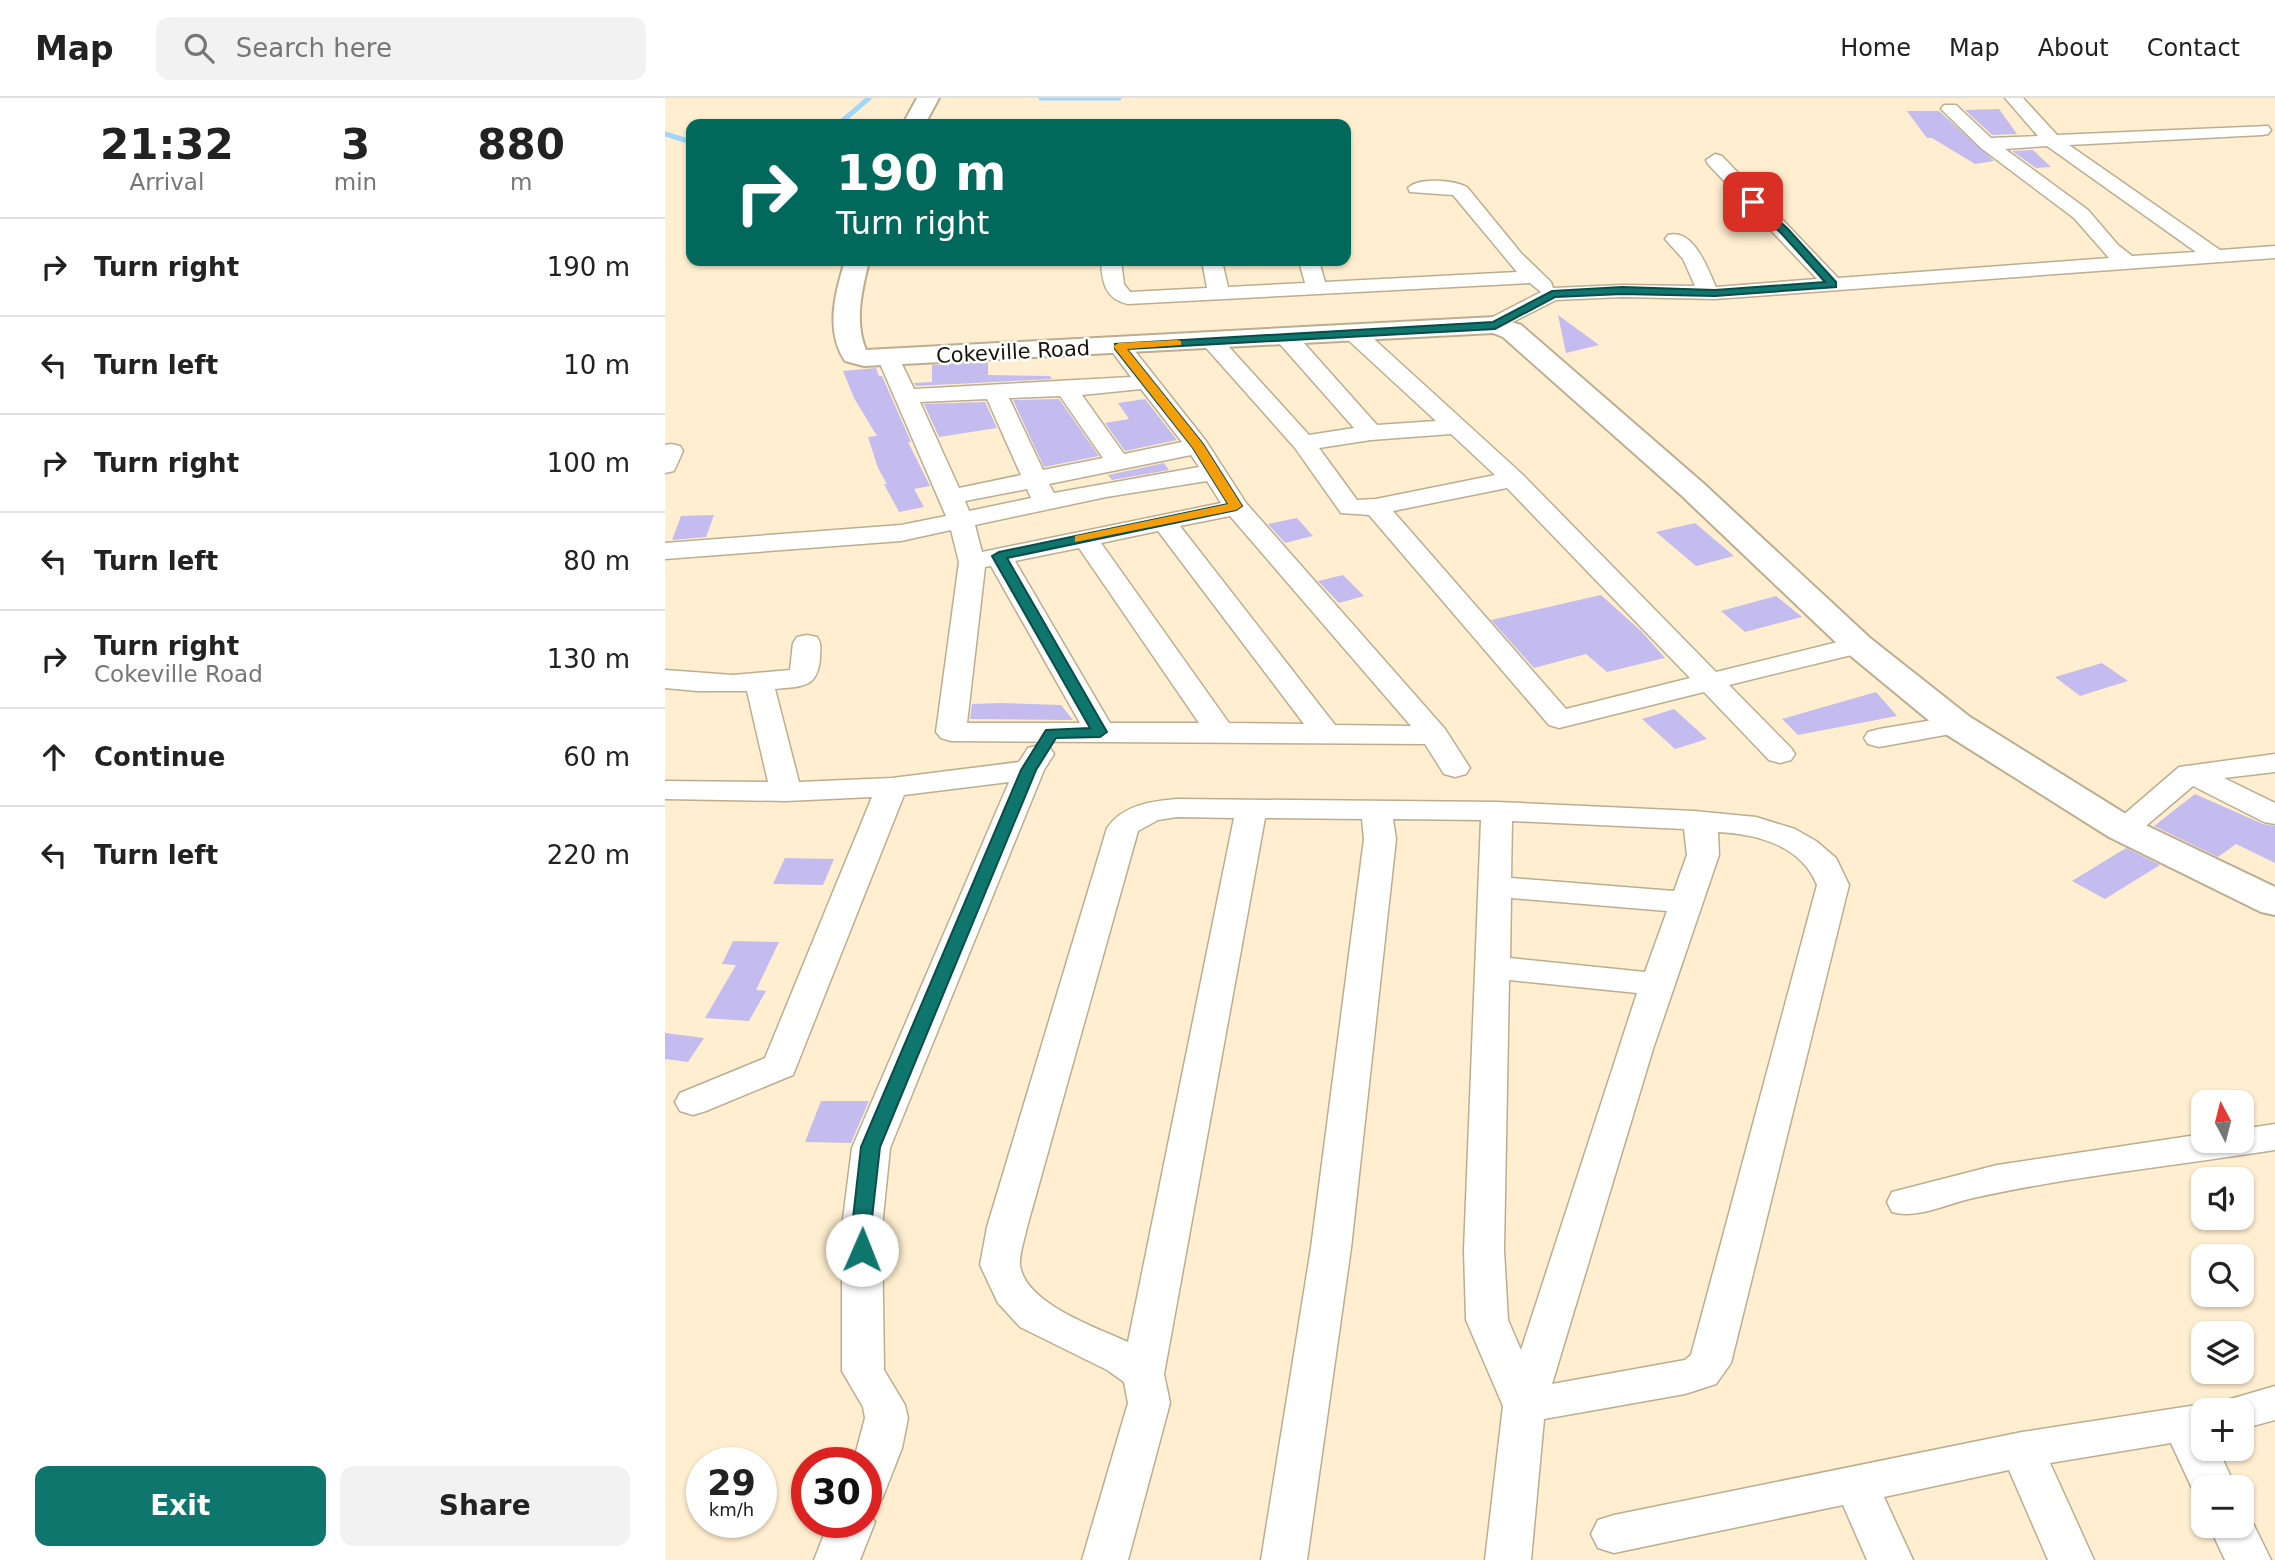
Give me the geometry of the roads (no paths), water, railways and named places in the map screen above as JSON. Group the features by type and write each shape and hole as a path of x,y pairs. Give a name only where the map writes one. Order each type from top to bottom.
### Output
{"street":[{"path":"918,119 928,98"},
{"path":"2014,98 2053,142 2215,256"},
{"path":"1950,109 1987,144 2081,214 2111,249 2129,264"},
{"path":"1987,144 2263,139 2243,149"},
{"path":"2022,171 2089,165 2113,159"},
{"path":"1715,160 1753,202 1785,231 1833,285"},
{"path":"1417,188 1455,188 1460,191 1514,257 1552,294"},
{"path":"1675,239 1692,257 1708,293"},
{"path":"1495,326 1552,294 1622,291 1708,293 2275,252"},
{"path":"856,266 846,309 855,355 877,358 905,396 956,509 985,559 1100,732"},
{"path":"1112,266 1115,291 1122,296 1535,277"},
{"path":"1213,266 1219,293"},
{"path":"1310,266 1317,289"},
{"path":"1495,326 1512,331 1662,463 1858,645 1957,725 2123,830 2275,903"},
{"name":"Cokeville Road","path":"877,358 1495,326"},
{"path":"1355,334 1513,479 1780,754"},
{"path":"1287,338 1371,433"},
{"path":"1211,341 1303,443 1350,508 1376,507 1513,479"},
{"path":"1119,346 1198,446 1236,506 1435,735 1455,768"},
{"path":"905,396 1148,383"},
{"path":"1066,389 1119,464"},
{"path":"995,392 1046,504"},
{"path":"1303,443 1371,433 1455,427"},
{"path":"665,551 877,536 1035,480 1198,446"},
{"path":"956,509 1046,504 1215,471"},
{"path":"985,559 1236,506"},
{"path":"1376,507 1559,719 1858,645"},
{"path":"1164,522 1327,734"},
{"path":"1085,538 1220,732"},
{"path":"985,559 951,732 1435,735"},
{"path":"665,679 681,682 759,681 800,677 803,674 807,643"},
{"path":"759,681 786,792"},
{"path":"1879,738 1957,725"},
{"path":"881,1447 886,1411 869,1387 863,1371 862,1227 871,1147 1029,770 1052,733"},
{"path":"2123,830 2190,773 2275,763"},
{"path":"665,790 786,792 893,787 1029,770"},
{"path":"2190,773 2275,815"},
{"path":"693,1102 780,1066 893,787"},
{"path":"1105,1560 1149,1403 1143,1374 1251,808"},
{"path":"1143,1374 1122,1358 1035,1316 1012,1292 1000,1265 1007,1227 1123,828 1133,819 1151,810 1251,808 1497,811 1694,820 1756,826 1784,836 1825,866 1833,885 1710,1363 1701,1372 1685,1377 1524,1406"},
{"path":"1284,1560 1331,1248 1380,839 1375,809"},
{"path":"1497,811 1484,1250 1487,1320 1524,1406"},
{"path":"1508,1560 1524,1406 1704,843 1702,832 1694,820"},
{"path":"1495,887 1686,902"},
{"path":"1492,967 1658,984"},
{"path":"1906,1202 1949,1189 2060,1168 2275,1137"},
{"path":"2254,1409 2275,1403"},
{"path":"1614,1534 2022,1450 2191,1423"},
{"path":"2022,1450 2071,1560"},
{"path":"1857,1486 1890,1560"},
{"path":"837,1560 846,1538"},
{"path":"2238,1538 2248,1560"}],"waterway":[{"path":"845,119 869,98"},
{"path":"1041,98 1119,98"},
{"path":"665,134 686,140"}]}
